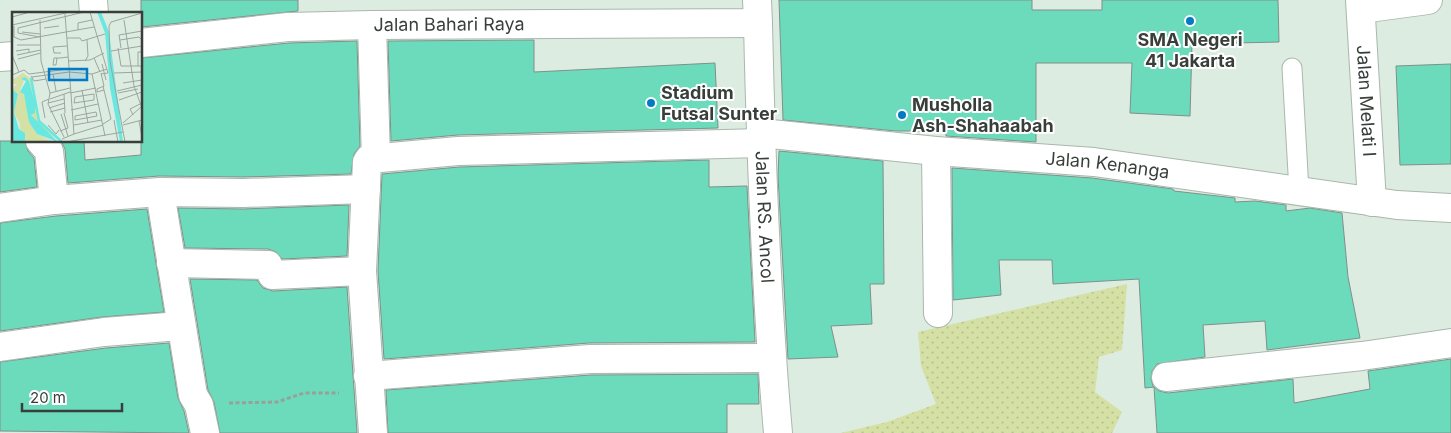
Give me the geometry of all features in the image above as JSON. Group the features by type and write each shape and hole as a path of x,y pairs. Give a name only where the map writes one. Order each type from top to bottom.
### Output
{"street":[{"path":"1360,5 1428,0"},
{"name":"Jalan Melati I","path":"1360,5 1372,202"},
{"name":"Jalan Bahari Raya","path":"142,42 288,28 758,12"},
{"name":"Jalan RS. Ancol","path":"758,12 760,138 778,433"},
{"path":"372,25 376,159 367,162 362,271 373,433"},
{"name":"Jalan Kenanga","path":"376,159 458,151 760,138 1094,162 1372,202 1451,208"},
{"path":"41,142 49,150 54,200"},
{"path":"936,150 938,313"},
{"path":"0,208 54,200 160,192 366,189"},
{"path":"160,192 180,326 193,395 199,404 204,433"},
{"path":"171,263 268,265 272,275 362,271"},
{"path":"0,347 104,332 180,326"},
{"path":"1166,378 1362,356 1451,343"},
{"path":"369,384 590,359 772,358"}],"lane":[{"path":"1292,68 1299,191"}],"path":[{"path":"199,404 277,402 304,394 369,384"}],"green space":[{"path":"1127,284 1122,350 1099,357 1095,392 1122,412 1112,433 841,433 887,422 936,404 921,366 918,332"}],"building":[{"path":"141,0 298,0 298,11 142,27"},
{"path":"779,0 1032,0 1032,10 1102,10 1102,0 1278,0 1279,42 1192,44 1190,116 1130,113 1132,63 1036,63 1036,142 946,136 946,131 896,131 783,120"},
{"path":"534,40 534,72 715,63 718,128 458,135 391,141 388,41"},
{"path":"357,41 360,146 354,154 351,174 243,177 159,176 68,183 65,149 62,142 84,142 85,160 141,155 142,58 289,43"},
{"path":"1451,64 1451,164 1400,165 1396,66"},
{"path":"0,141 25,142 28,151 34,158 37,187 0,192"},
{"path":"779,151 883,161 884,284 870,284 872,324 831,326 838,357 788,359 778,176"},
{"path":"709,160 709,187 747,186 755,342 589,343 384,359 378,271 382,174 459,167"},
{"path":"952,168 1092,178 1173,189 1174,191 1235,198 1235,202 1255,201 1286,205 1286,211 1310,208 1342,213 1348,277 1360,338 1267,350 1265,321 1203,325 1205,357 1157,364 1152,371 1151,379 1153,386 1159,391 1168,393 1293,379 1294,403 1370,389 1368,371 1451,359 1451,433 1157,433 1154,387 1145,388 1139,279 1053,284 1052,260 999,260 1001,295 953,300"},
{"path":"349,205 347,256 282,259 276,252 268,249 185,248 178,208 243,209"},
{"path":"147,209 164,312 102,317 0,331 0,223 56,216"},
{"path":"190,279 257,280 263,288 273,291 347,287 357,433 220,433 214,402 208,390"},
{"path":"169,343 178,398 184,411 189,433 0,431 0,362 106,348"},
{"path":"758,374 759,404 727,404 727,433 388,433 386,390 591,375"}],"place":[{"name":"SMA Negeri 41 Jakarta","path":"1190,21"},
{"name":"Stadium Futsal Sunter","path":"651,103"},
{"name":"Musholla Ash-Shahaabah","path":"902,115"}]}
